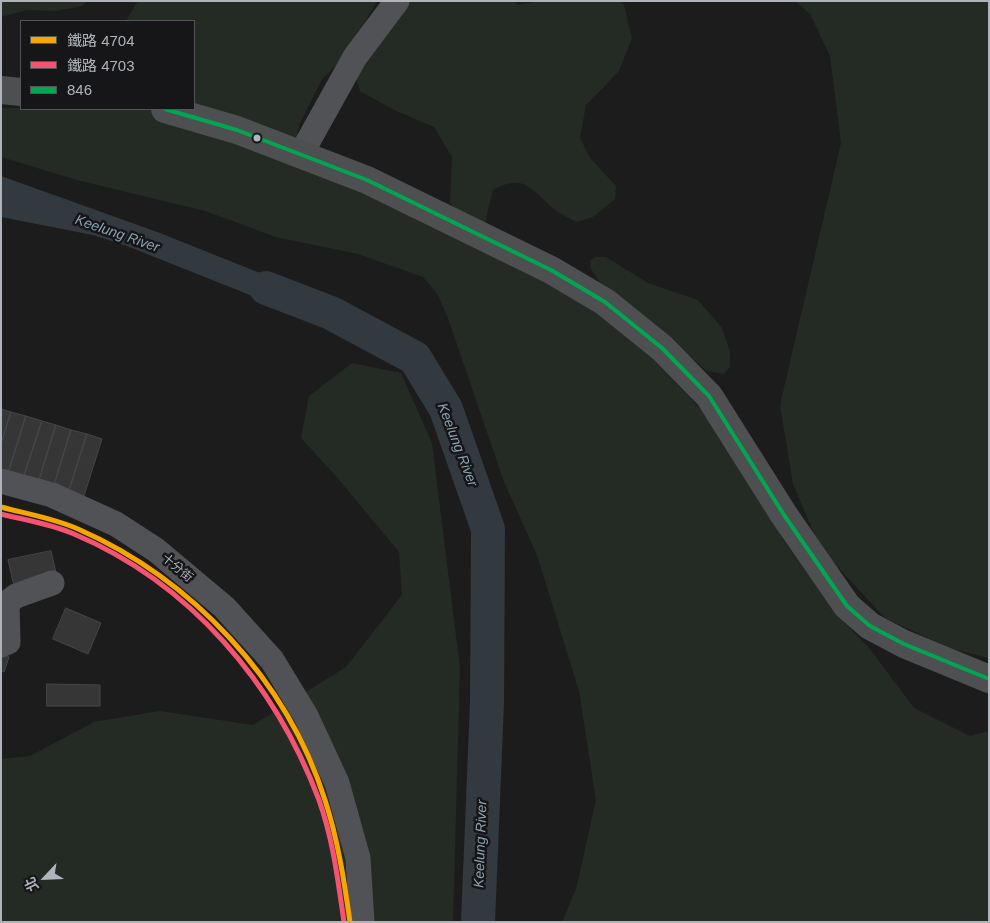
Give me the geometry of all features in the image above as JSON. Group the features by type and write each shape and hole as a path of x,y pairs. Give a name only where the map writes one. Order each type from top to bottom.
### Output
{"main road":[{"path":"1,90 20,92"},
{"path":"168,110 237,130 367,180 463,225 551,270 605,302 662,348 709,396 784,515 847,606 870,626 904,644 989,679"}],"street":[{"path":"301,154 356,57 397,1"},
{"name":"十分街","path":"1,481 52,495 116,524 156,550 224,607 272,660 306,716 336,783 358,858 362,922"},
{"path":"1,645 8,642 7,603 16,596 52,583"}],"shaded area":[{"path":"1,1 87,1 83,6 56,11 27,10 1,17"},
{"path":"138,1 377,1 345,57 322,79 299,125 292,163 362,189 607,313 661,359 718,432 787,545 838,616 870,649 914,708 970,736 989,731 989,922 562,922 576,889 596,800 579,691 537,555 504,482 449,321 438,295 423,277 358,254 276,237 205,211 77,180 1,157 1,108 20,108 20,110 195,110 195,20 127,20"},
{"path":"406,1 513,1 518,5 540,1 620,1 624,5 632,38 619,71 586,105 580,138 590,158 616,186 615,199 593,217 577,222 556,210 533,189 520,183 512,183 493,190 485,223 457,211 450,202 452,157 434,127 394,110 360,91 355,74"},
{"path":"795,1 989,1 989,658 949,648 885,618 820,548 793,484 780,405 841,143 830,56 810,14"},
{"path":"596,257 606,257 648,283 698,300 722,328 730,352 730,367 724,374 707,371 650,323 604,288 591,269 590,260"},
{"path":"352,363 401,373 432,443 460,668 453,922 1,922 1,759 30,756 94,722 160,711 253,725 346,667 402,595 399,552 335,475 301,438 309,396"}],"water":[{"path":"1,176 160,233 315,295 301,313 285,309 127,246 93,235 1,217"}],"building":[{"path":"1,409 11,412 1,444"},
{"path":"11,412 26,416 8,474 1,472 1,444"},
{"path":"26,416 42,421 23,479 8,474"},
{"path":"42,421 56,425 38,484 23,479"},
{"path":"56,425 71,430 53,489 38,484"},
{"path":"71,430 87,434 68,494 53,489"},
{"path":"87,434 102,439 83,499 68,494"},
{"path":"51,551 57,577 14,586 8,560"},
{"path":"66,608 101,623 88,654 53,639"},
{"path":"1,654 9,657 4,672 1,671"},
{"path":"47,684 100,685 100,706 47,706"}],"waterway":[{"name":"Keelung River","path":"266,288 331,313 415,358 446,409 488,529 487,703 478,922"}],"rail line":[{"name":"4704","path":"1,507 69,525 120,550 159,576 196,605 230,638 260,675 286,714 308,756 334,830 350,922"},
{"name":"4703","path":"1,514 47,525 74,534 116,555 155,580 191,609 224,641 253,677 301,757 319,800 328,830 344,922"}],"transit line":[{"name":"846","path":"168,110 237,130 367,180 551,270 605,302 662,348 709,396 784,515 847,606 870,626 904,644 989,679"}]}
